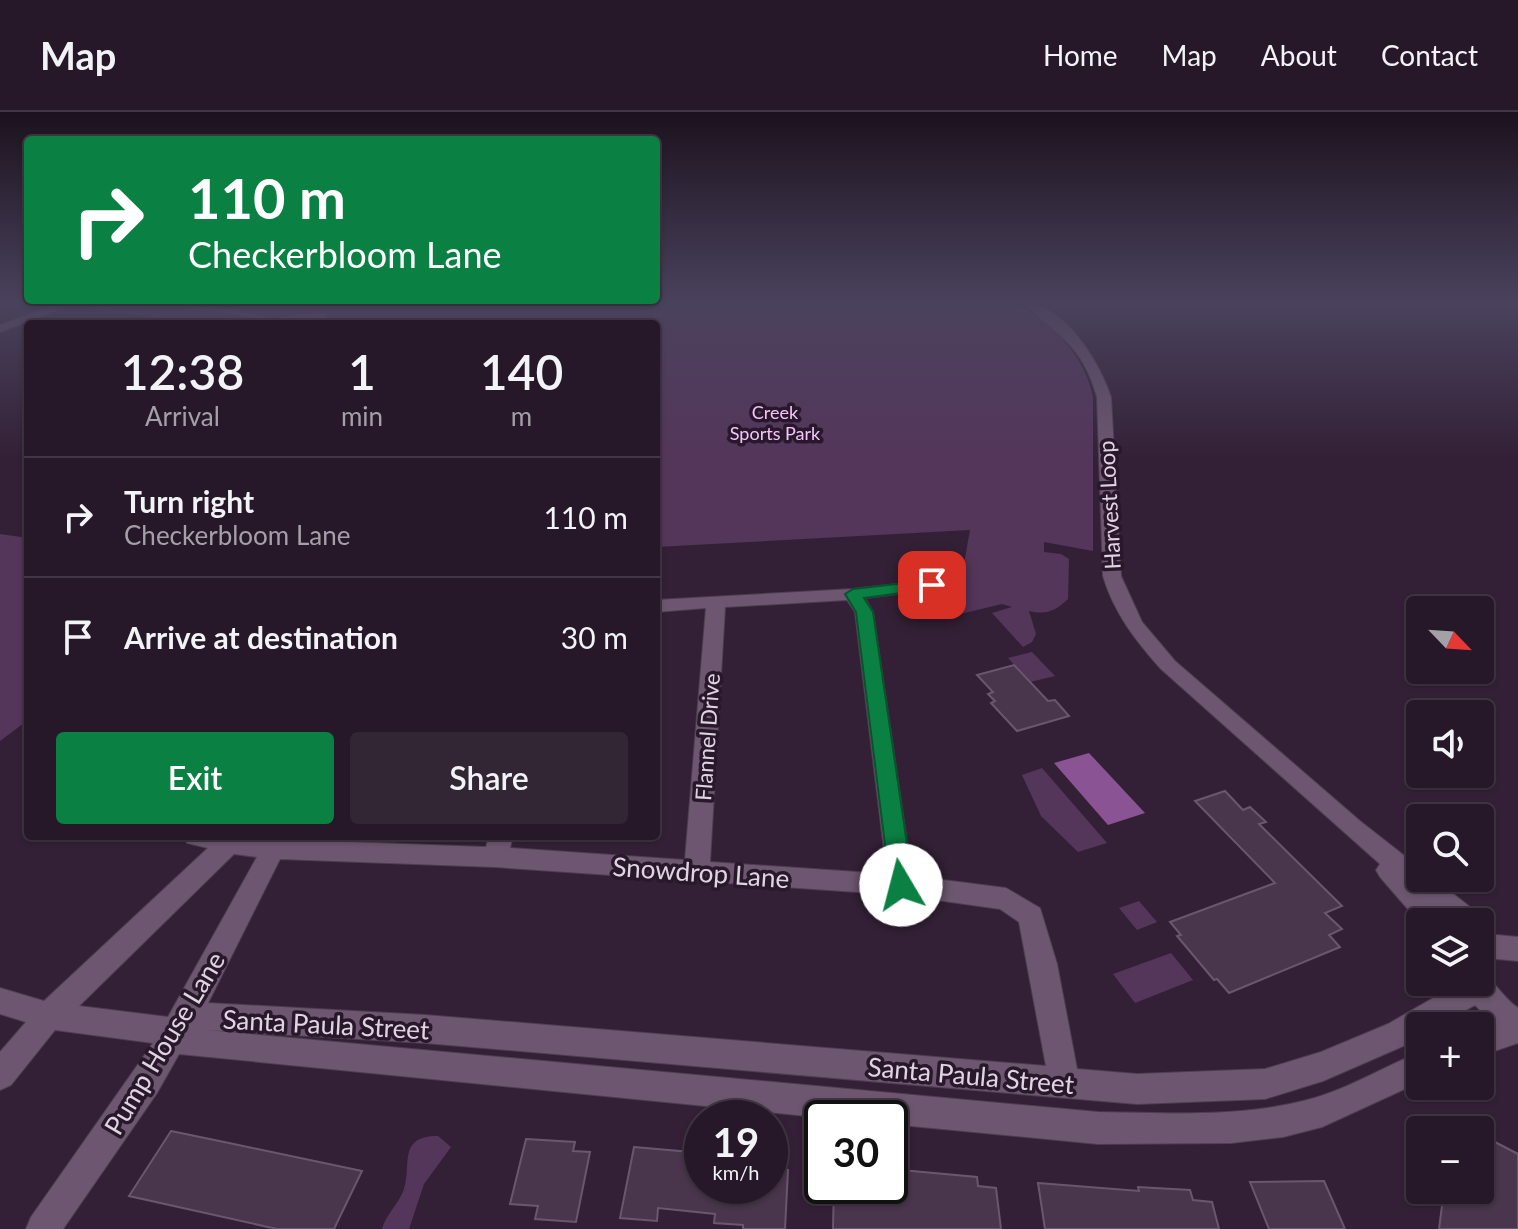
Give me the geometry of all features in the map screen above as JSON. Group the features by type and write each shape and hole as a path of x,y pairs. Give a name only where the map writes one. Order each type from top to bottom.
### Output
{"street":[{"name":"Harvest Loop","path":"1085,355 1099,375 1104,397 1112,576 1129,618 1168,665 1352,828 1452,908"},
{"path":"660,606 853,594 932,585"},
{"path":"853,594 864,612 901,885"},
{"name":"Flannel Drive","path":"697,873 716,602"},
{"name":"Harvest Loop","path":"1352,828 1423,908"},
{"name":"Snowdrop Lane","path":"212,840 229,844 498,847 697,873 901,885 1006,899 1031,916 1043,964 1064,1083"},
{"path":"0,1075 49,1016 229,844"},
{"name":"Pump House Lane","path":"43,1229 140,1092 292,845"},
{"name":"Santa Paula Street","path":"1406,1073 1330,1107 1291,1119 1189,1128 1098,1128 187,1043 176,1032 203,1016 456,1032 1137,1089 1265,1084 1323,1066 1398,1034 1462,996"},
{"path":"1486,996 1500,1013 1518,1025 1509,1033 1494,1038"},
{"path":"0,1001 49,1016 176,1032"}],"green space":[{"name":"Creek Sports Park","path":"660,355 1075,355 1093,397 1093,551 1044,542 1044,552 1061,554 1069,559 1068,599 1050,611 1029,611 1036,634 1032,642 1023,647 992,613 1012,607 1002,604 960,614 961,580 970,530 660,547"},
{"path":"0,534 24,537 24,723 0,741"},
{"path":"1032,652 1055,676 1030,682 1008,658"},
{"path":"1042,768 1107,843 1078,852 1041,816 1022,775"},
{"path":"1139,901 1157,922 1137,930 1119,908"},
{"path":"1171,953 1193,980 1135,1003 1113,974"},
{"path":"438,1136 451,1147 424,1184 409,1229 382,1229 404,1189 411,1146 425,1137"}],"shaded area":[{"path":"1089,753 1145,813 1108,825 1054,763"}],"building":[{"path":"1014,665 1048,701 1055,700 1069,716 1017,731 991,703 995,701 988,694 993,692 977,675"},
{"path":"1225,791 1243,810 1250,807 1266,822 1259,824 1342,906 1325,913 1342,929 1329,935 1340,947 1229,993 1177,936 1181,935 1170,922 1275,883 1195,801"},
{"path":"171,1131 362,1171 334,1229 277,1229 129,1196"},
{"path":"526,1139 575,1142 573,1151 590,1152 576,1222 535,1219 538,1206 510,1204"},
{"path":"1494,1142 1518,1154 1518,1229 1439,1229 1442,1204 1494,1204"},
{"path":"634,1147 684,1151 684,1204 786,1204 785,1229 743,1229 743,1225 714,1223 715,1214 658,1208 657,1221 620,1218"},
{"path":"908,1171 977,1177 978,1186 996,1188 1001,1229 833,1229 834,1204 908,1204"},
{"path":"1324,1181 1345,1229 1269,1229 1250,1182"},
{"path":"1038,1183 1139,1191 1138,1187 1190,1190 1193,1200 1212,1202 1219,1229 1045,1229"}],"route":[{"path":"901,885 864,612 853,594 932,585"}]}
